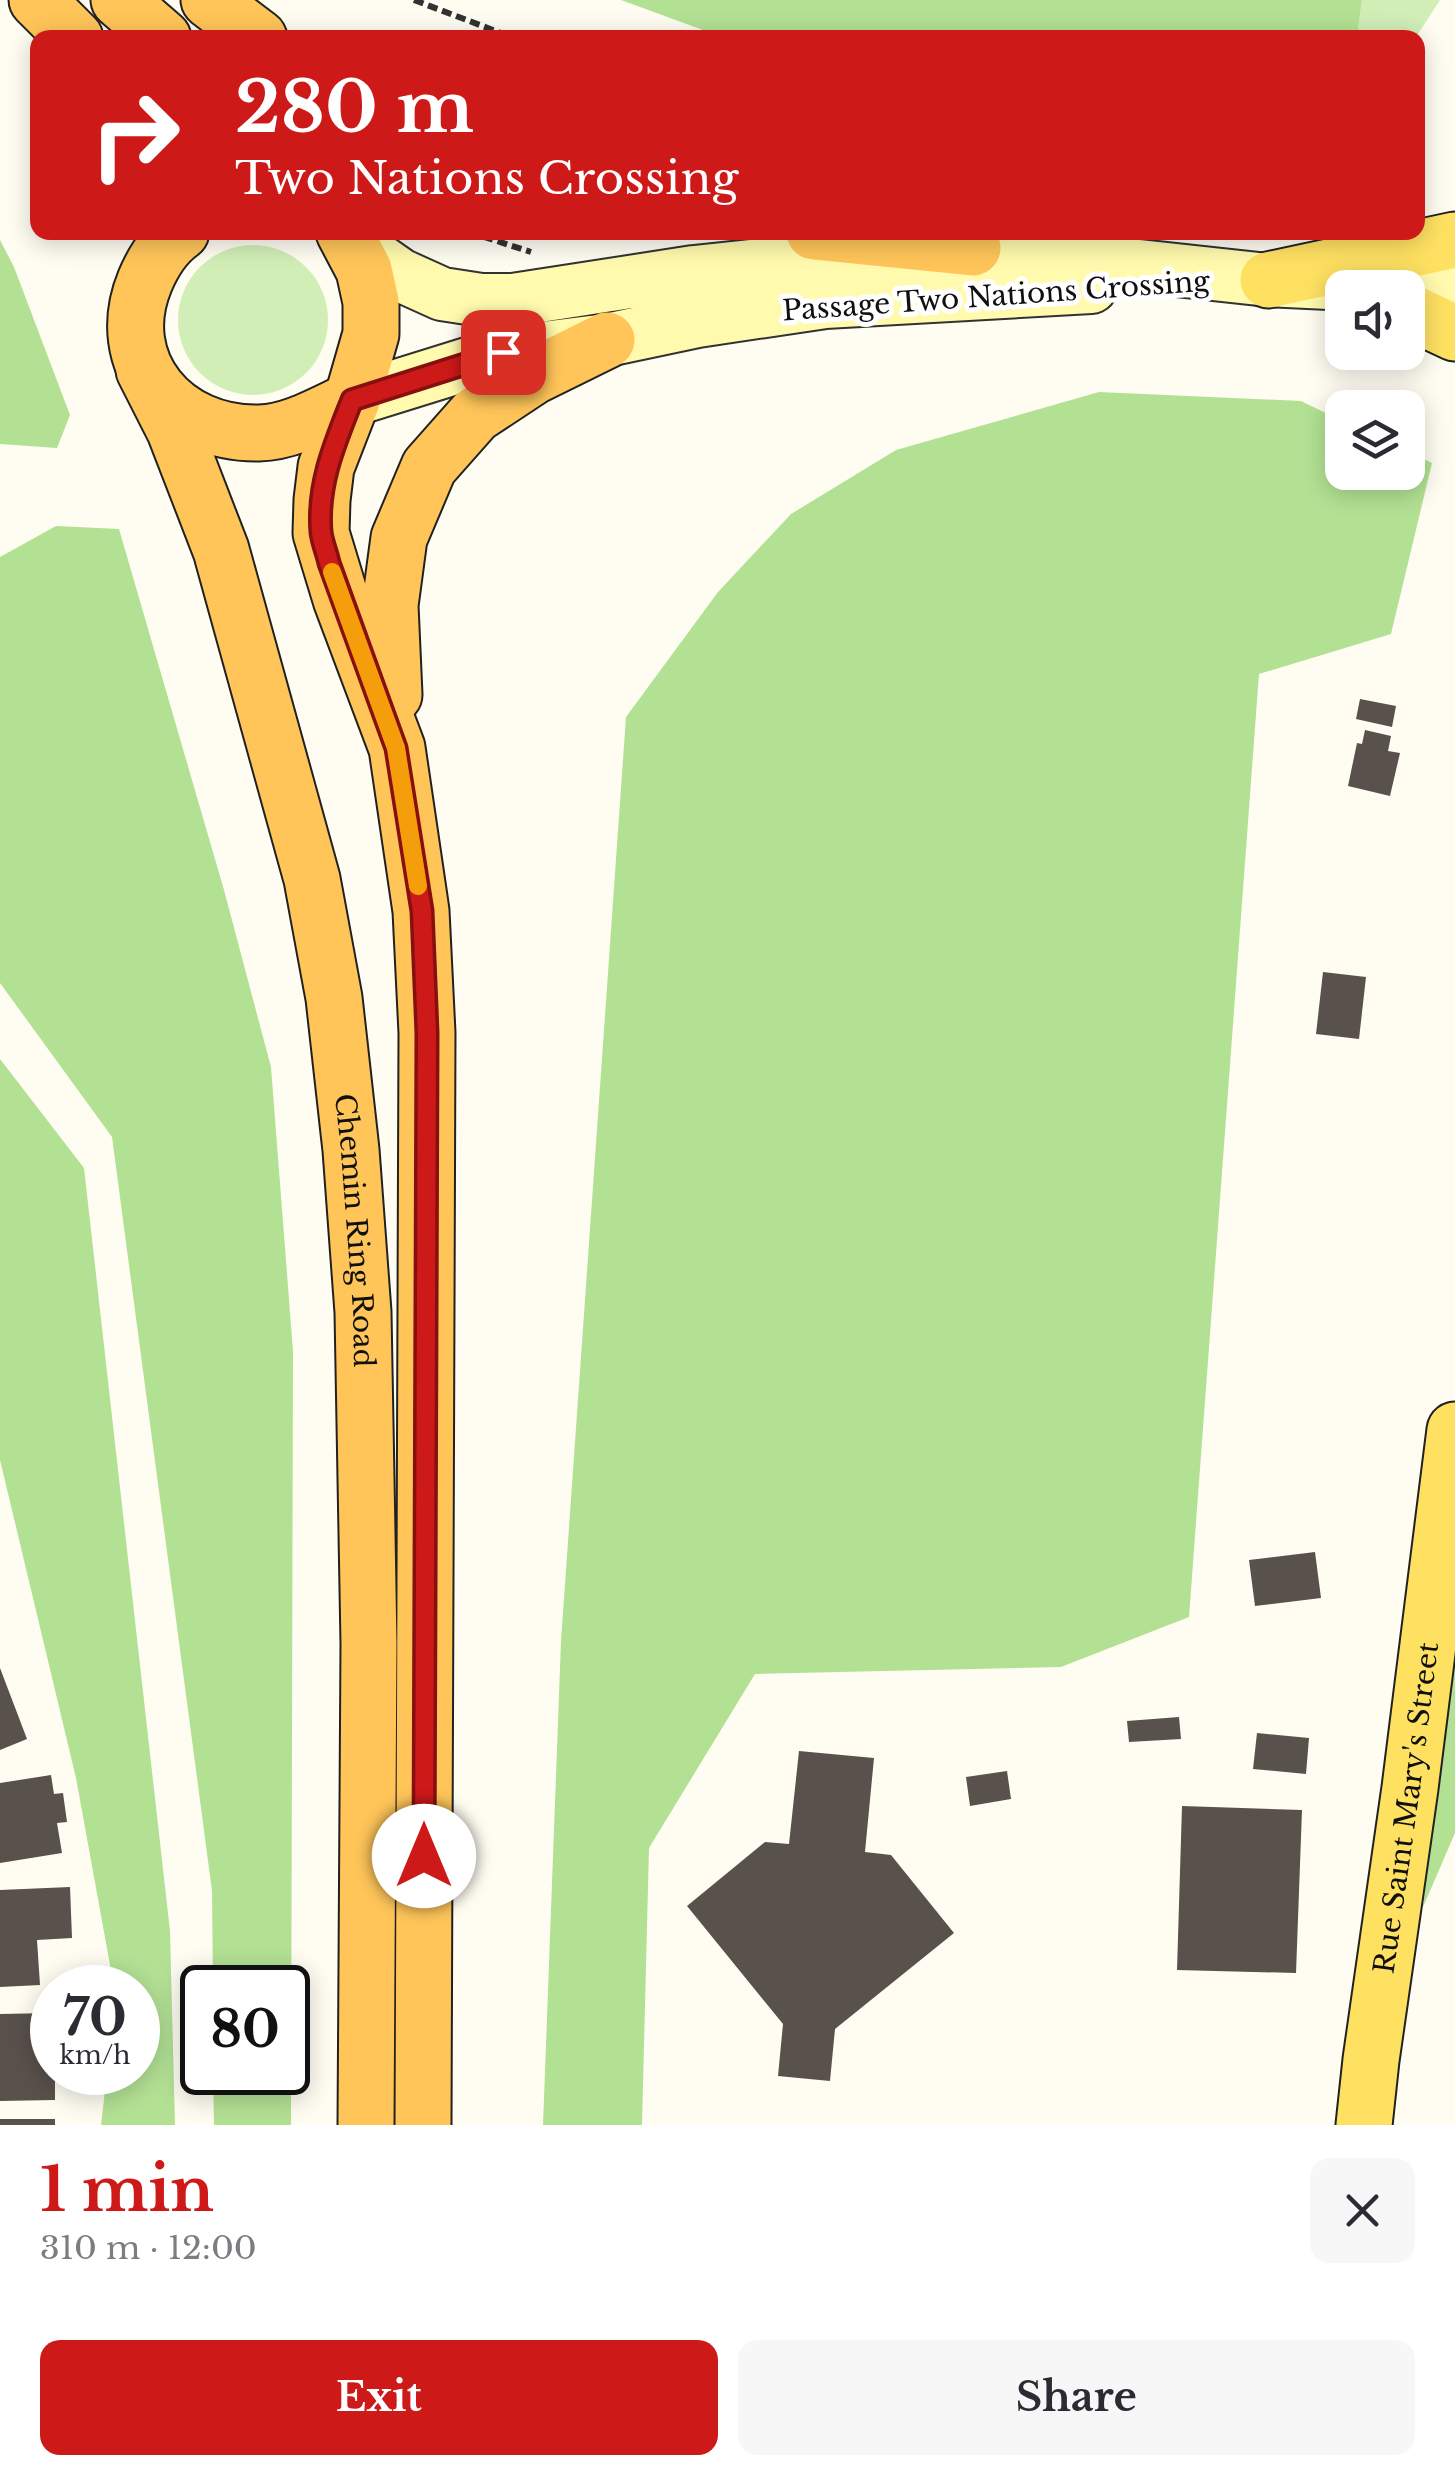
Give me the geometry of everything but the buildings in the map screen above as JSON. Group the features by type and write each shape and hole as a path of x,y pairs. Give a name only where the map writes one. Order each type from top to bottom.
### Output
{"highway":[{"path":"36,0 67,30"},
{"path":"119,0 154,30"},
{"path":"208,0 248,30"},
{"path":"142,240 135,334 144,370 166,399 191,419 230,432 261,433 289,429 352,400"},
{"path":"138,297 152,262 173,240"},
{"path":"346,240 364,270 371,334 352,400 326,467 321,533 396,748"},
{"path":"894,240 973,248"},
{"path":"423,2125 427,1033 422,911 396,748 390,604 399,538 429,468 475,415 534,376 607,340"},
{"name":"Chemin Ring Road","path":"144,370 175,431 221,550 312,879 334,998 364,1312 369,1644 366,2125"}],"main road":[{"name":"Passage Two Nations Crossing","path":"350,240 400,275 442,294 482,300 513,300 694,272 973,248 1268,280 1455,289"},
{"path":"1268,280 1455,240"},
{"name":"Passage Two Nations Crossing","path":"352,400 503,352 607,340 697,321 824,302 1268,280"},
{"path":"1268,280 1325,292"},
{"path":"1425,319 1455,333"},
{"name":"Rue Saint Mary's Street","path":"1364,2125 1455,1430"}],"path":[{"path":"414,0 493,30"}],"green space":[{"path":"621,0 1362,0 1358,30 703,30"},
{"path":"1362,0 1440,0 1421,30 1358,30"},
{"path":"0,240 70,415 57,448 0,444"},
{"path":"253,245 282,250 306,267 323,291 328,320 323,349 306,373 282,390 253,395 224,390 200,373 183,349 178,320 183,291 200,267 224,250"},
{"path":"1099,392 1301,401 1325,413 1325,490 1425,490 1425,460 1432,463 1391,634 1259,674 1189,1617 1061,1667 755,1674 649,1848 642,2125 543,2125 561,1641 626,717 718,592 791,514 896,450"},
{"path":"56,526 119,529 271,1067 293,1351 291,1965 213,1965 212,1891 112,1137 0,983 0,557"},
{"path":"0,1059 84,1168 170,1931 175,2125 101,2125 104,2095 160,2095 160,1965 110,1965 76,1778 0,1460"},
{"path":"1455,1622 1455,1833 1423,1907"},
{"path":"213,2095 291,2095 291,2125 214,2125"}],"slow traffic":[{"path":"332,572 396,748 418,886"}],"route":[{"path":"424,1856 427,1033 422,911 396,748 329,563 321,533 322,500 326,467 352,400 503,352"}]}
